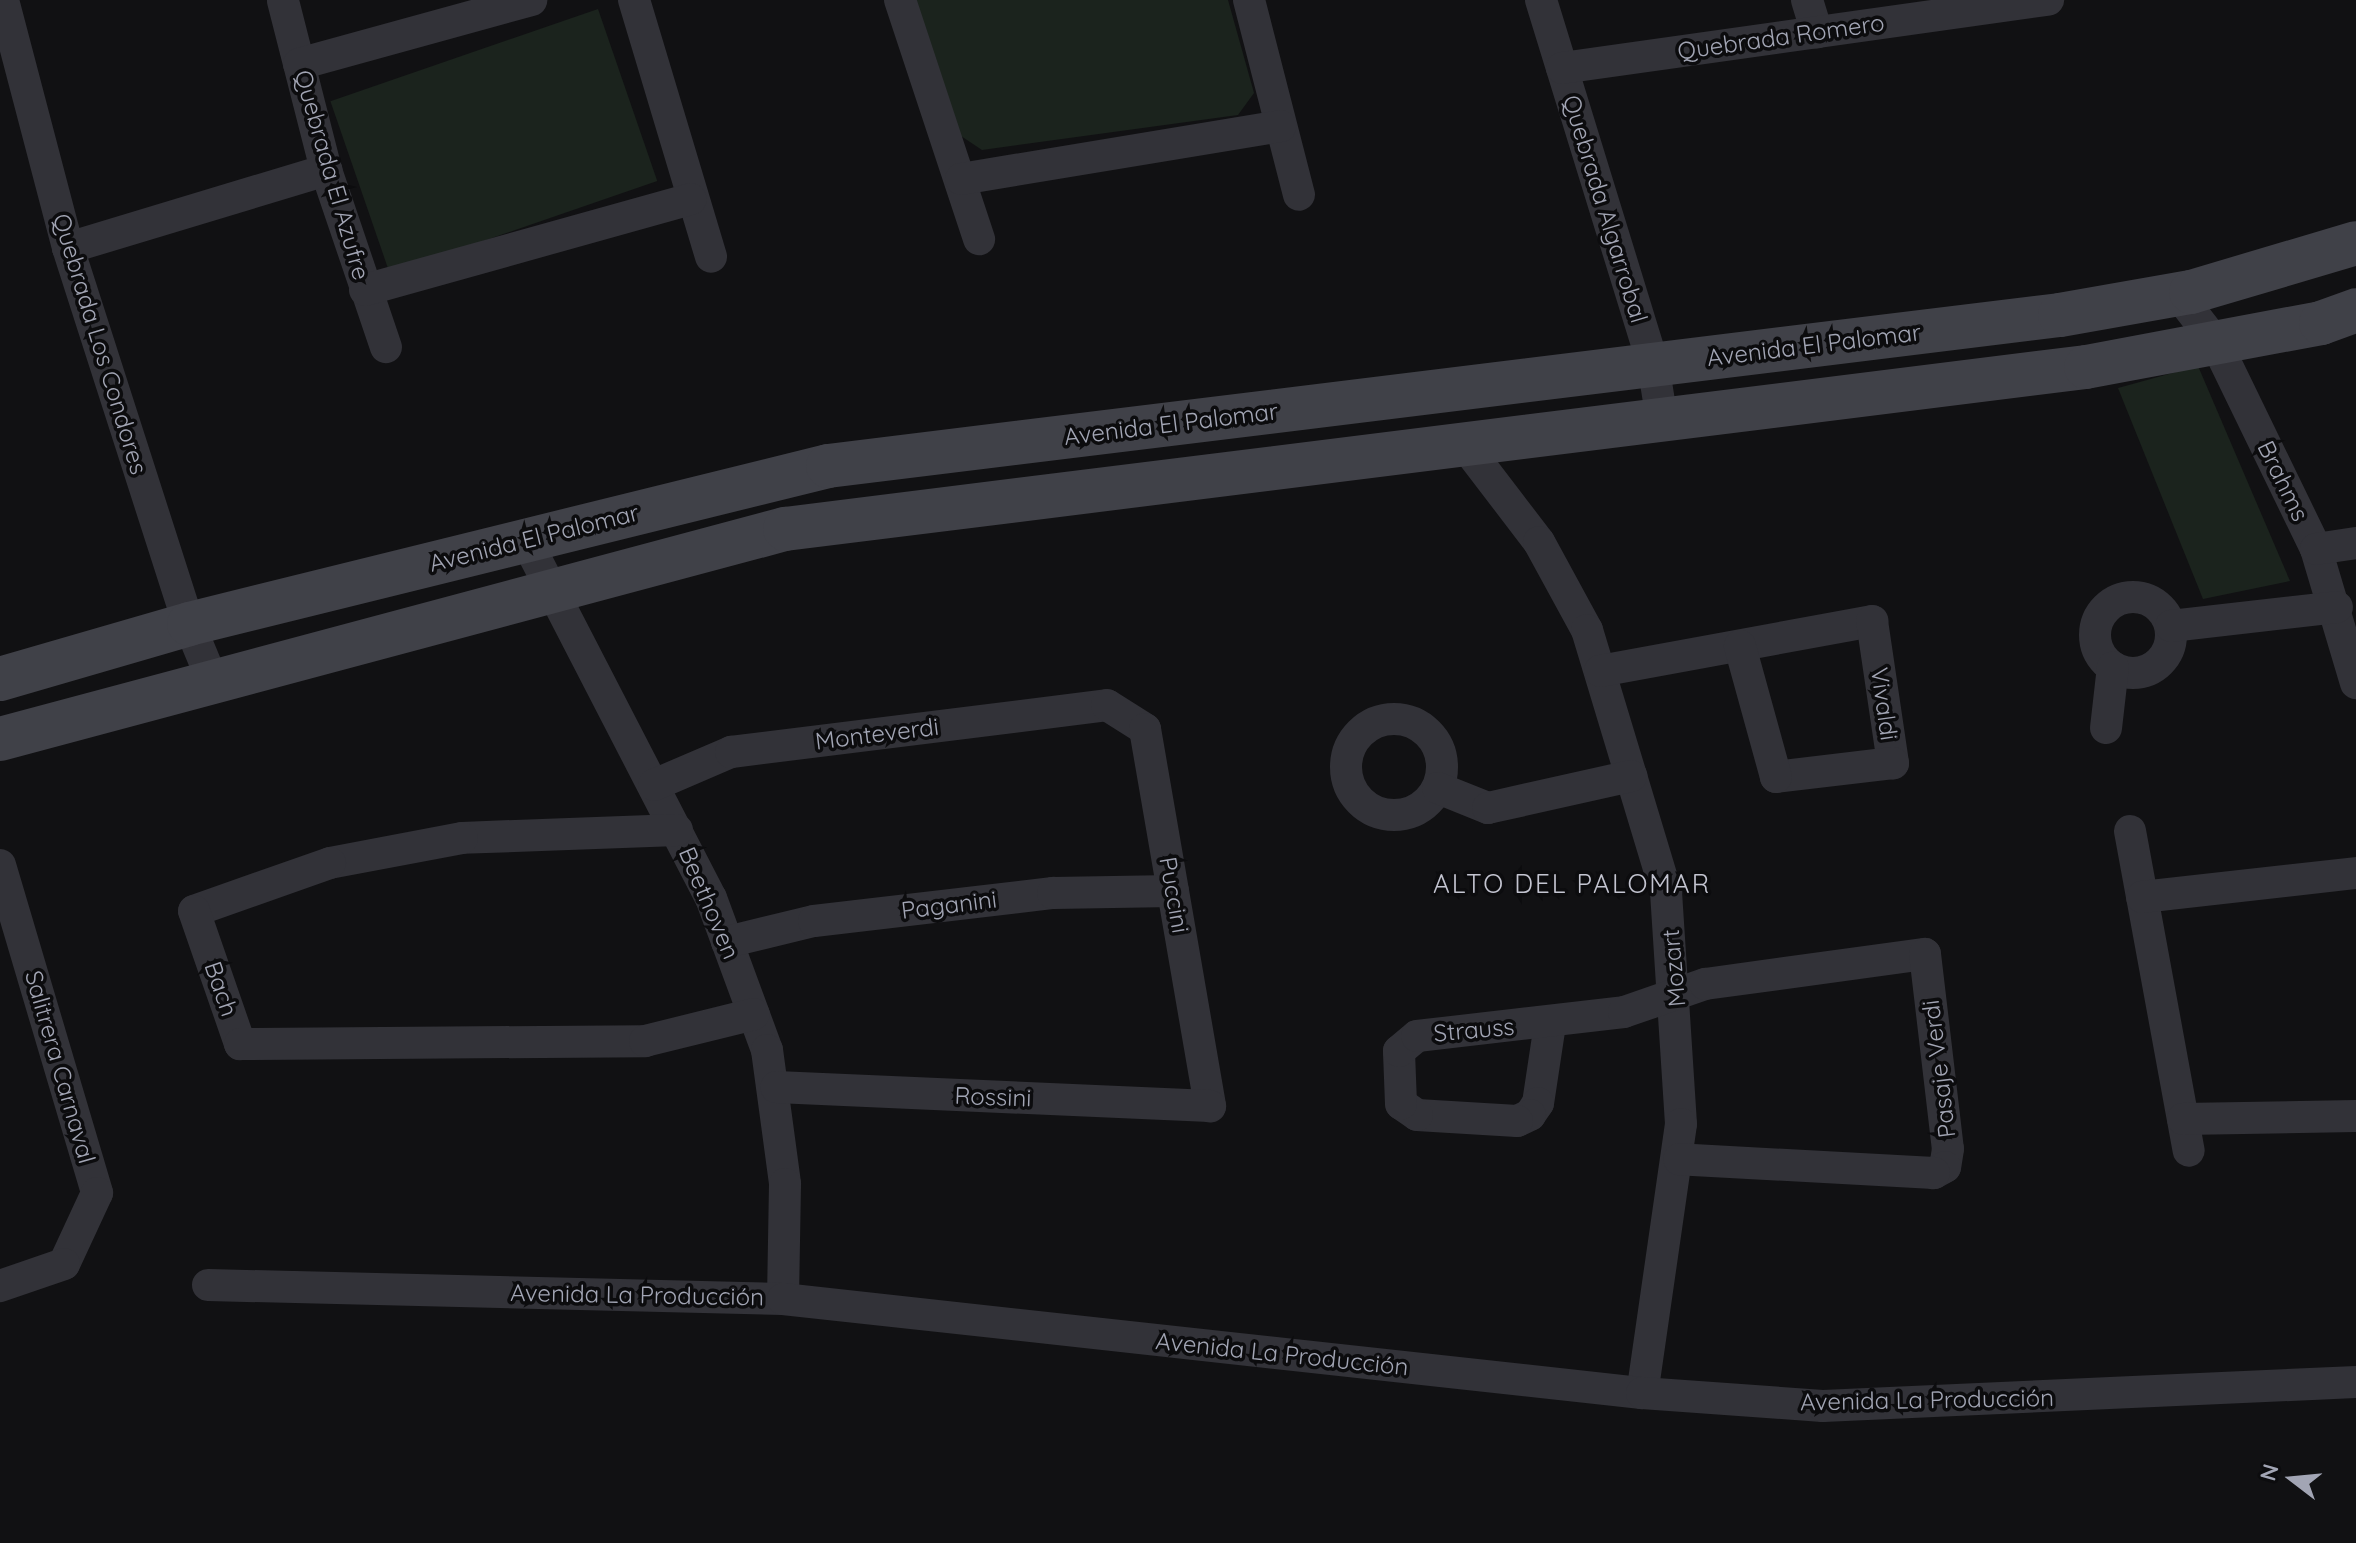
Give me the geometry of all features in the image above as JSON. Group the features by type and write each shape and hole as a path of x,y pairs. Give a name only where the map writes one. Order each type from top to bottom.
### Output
{"street":[{"name":"Quebrada Los Condores","path":"3,0 68,248 189,624 213,682"},
{"path":"299,64 531,0"},
{"path":"634,0 691,199 711,257"},
{"path":"900,0 979,239"},
{"name":"Quebrada Algarrobal","path":"1541,0 1653,364 1662,420"},
{"path":"1807,0 1817,32"},
{"name":"Quebrada Romero","path":"1562,68 1817,32 1913,9 2048,0"},
{"name":"Quebrada El Azufre","path":"283,1 326,170 386,347"},
{"path":"1254,1 1299,195"},
{"path":"961,179 1281,126"},
{"path":"68,248 326,170"},
{"path":"365,290 691,199"},
{"name":"Avenida El Palomar","path":"0,679 189,624 525,538 828,466 2060,315 2178,294 2356,243"},
{"name":"Brahms","path":"2178,294 2216,343 2316,549 2337,607 2356,683"},
{"path":"0,739 785,529 2086,367 2216,343 2356,310"},
{"name":"Mozart","path":"1464,444 1539,542 1587,630 1666,892 1678,995 1679,1159 1642,1393"},
{"name":"Beethoven","path":"525,538 677,830 727,942 754,1014 776,1087 785,1184 783,1299"},
{"path":"2316,549 2356,543"},
{"path":"2125,597 2154,602 2171,626 2166,655 2155,666 2127,673 2113,667 2096,644 2101,615 2111,604 2125,597"},
{"path":"2171,626 2337,607"},
{"name":"Vivaldi","path":"1600,671 1872,621 1893,763 1776,777 1740,646"},
{"path":"2106,728 2113,667"},
{"name":"Monteverdi","path":"654,785 731,752 1107,705"},
{"name":"Puccini","path":"1107,705 1145,729 1210,1106"},
{"path":"1438,788 1488,808 1631,776"},
{"name":"Bach","path":"677,830 462,838 330,863 194,911 240,1044 645,1041 754,1014"},
{"path":"2130,831 2189,1151"},
{"name":"Salitrera Carnaval","path":"0,865 97,1193 64,1264 0,1286"},
{"path":"2142,897 2356,873"},
{"name":"Paganini","path":"727,942 814,921 1053,893 1173,891"},
{"name":"Pasaje Verdi","path":"1678,995 1705,984 1925,954 1948,1149 1945,1167 1934,1173 1679,1159"},
{"name":"Strauss","path":"1550,1024 1538,1103 1530,1115 1517,1121 1417,1115 1401,1104 1399,1051 1417,1036 1550,1024 1678,995"},
{"name":"Rossini","path":"776,1087 1210,1106"},
{"path":"2183,1119 2356,1116"},
{"name":"Avenida La Producción","path":"208,1285 783,1299 1642,1393 1919,1405 2356,1382"}],"shaded area":[{"path":"915,0 1228,0 1254,93 1238,115 982,150 961,136"},
{"path":"598,9 657,181 390,273 330,101"},
{"path":"2198,366 2290,581 2203,599 2118,388"}],"district":[{"name":"ALTO DEL PALOMAR","path":"1572,884"}]}
